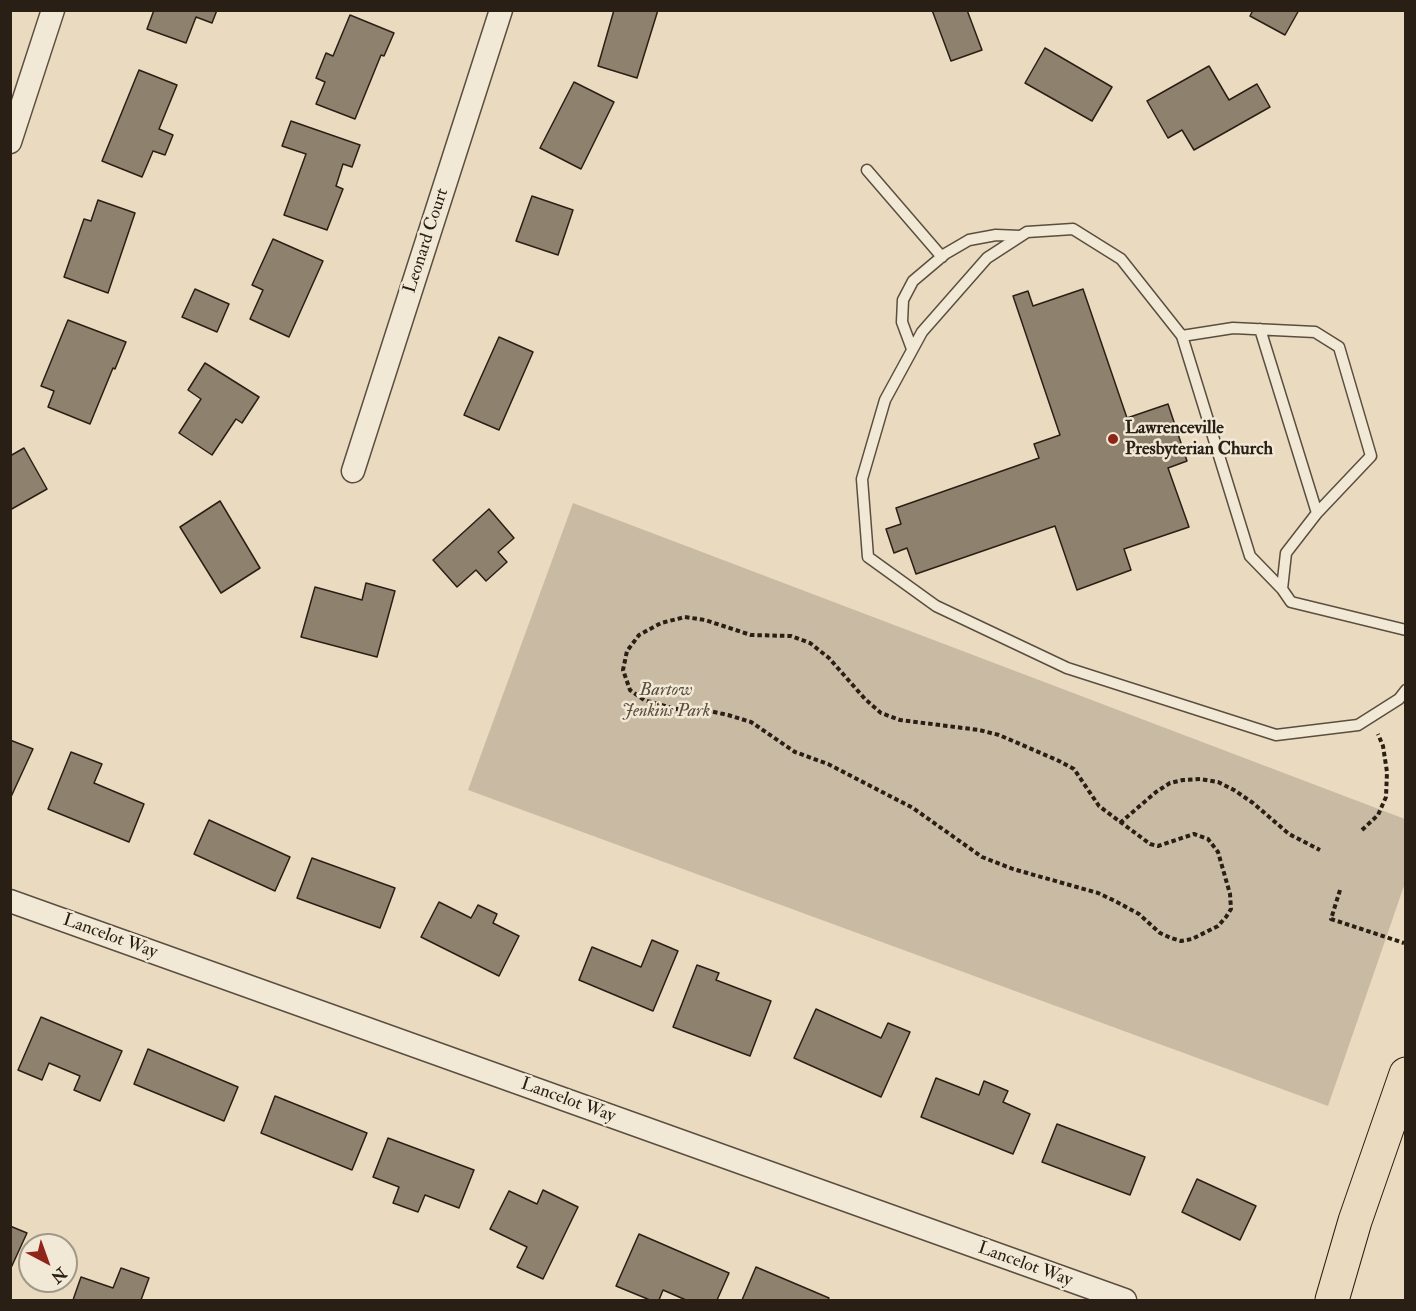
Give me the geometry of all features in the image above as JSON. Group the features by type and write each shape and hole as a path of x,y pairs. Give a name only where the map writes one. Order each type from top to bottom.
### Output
{"main road":[{"path":"1332,1300 1355,1221 1406,1074"}],"street":[{"path":"10,142 53,10"},
{"name":"Leonard Court","path":"353,471 501,10"},
{"name":"Lancelot Way","path":"10,901 1125,1300"}],"lane":[{"path":"867,170 942,257"},
{"path":"1406,630 1291,602 1282,589 1250,556 1182,336 1121,259 1073,229 1027,232 987,258 921,332 885,400 862,479 868,557 936,606 1067,668 1276,735 1358,725 1399,699 1406,690"},
{"path":"912,349 902,322 903,300 913,281 942,257 969,240 996,235 1020,237"},
{"path":"1182,336 1233,327 1315,332 1339,347 1371,456 1317,513 1286,554 1282,589"},
{"path":"1260,329 1317,513"}],"path":[{"path":"685,617 705,620 751,635 791,636 810,643 829,658 865,699 881,712 900,720 979,730 999,735 1057,759 1074,769 1099,806 1120,824 1150,844 1158,846 1194,834 1208,839 1218,852 1230,894 1231,909 1218,926 1192,939 1181,941 1170,938 1160,933 1139,914 1098,893 997,864 982,857 913,808 828,764 795,753 751,722 705,710 676,709 644,700 630,690 623,670 627,651 639,635 661,623 685,617"},
{"path":"1362,830 1378,815 1386,797 1388,772 1383,746 1371,717"},
{"path":"1120,824 1156,792 1170,783 1200,779 1218,782 1234,790 1289,834 1320,850"},
{"path":"1340,890 1331,919 1404,943"}],"green space":[{"name":"Bartow Jenkins Park","path":"573,503 1405,819 1405,883 1328,1106 468,790"}],"building":[{"path":"154,10 217,10 212,23 196,17 186,43 147,29"},
{"path":"614,10 658,10 637,78 598,66"},
{"path":"932,10 967,10 982,50 951,61"},
{"path":"1253,10 1299,10 1285,35 1250,16"},
{"path":"350,15 394,33 384,56 381,55 355,119 316,104 325,82 316,78 326,53 333,56"},
{"path":"1045,48 1112,87 1092,121 1025,83"},
{"path":"1209,66 1229,100 1257,84 1270,107 1194,150 1182,130 1168,138 1147,101"},
{"path":"139,70 177,85 159,129 173,135 165,155 153,151 142,177 102,161"},
{"path":"574,82 614,102 581,169 540,148"},
{"path":"291,121 360,145 352,167 343,164 336,186 343,189 327,230 284,215 306,154 282,146"},
{"path":"532,196 573,210 558,255 516,241"},
{"path":"98,200 135,213 108,293 64,277 84,219 91,221"},
{"path":"273,239 323,261 289,337 250,319 263,290 252,285"},
{"path":"195,289 229,304 217,332 182,317"},
{"name":"Lawrenceville Presbyterian Church","path":"1083,289 1127,418 1168,404 1187,461 1168,468 1189,527 1124,549 1131,570 1077,590 1055,526 916,574 907,548 894,553 886,529 901,524 896,508 1039,458 1034,444 1060,435 1013,296 1028,291 1033,306"},
{"path":"68,320 126,342 90,424 48,407 54,391 41,386"},
{"path":"499,337 533,352 499,430 464,415"},
{"path":"205,363 259,397 242,423 236,419 212,455 179,433 201,399 188,390"},
{"path":"24,448 47,489 10,510 10,456"},
{"path":"220,501 260,568 221,593 180,527"},
{"path":"489,509 514,538 498,552 507,562 486,581 476,570 457,587 433,560"},
{"path":"366,583 395,591 377,657 301,637 315,587 362,600"},
{"path":"10,740 33,749 10,799"},
{"path":"71,752 102,764 94,783 144,804 129,842 48,809"},
{"path":"209,820 290,857 275,891 194,854"},
{"path":"312,858 395,888 380,928 297,898"},
{"path":"439,902 471,918 478,905 497,914 493,923 519,936 499,976 421,937"},
{"path":"652,940 678,951 653,1011 579,980 592,947 641,967"},
{"path":"697,965 719,973 716,980 771,1001 750,1056 673,1027"},
{"path":"816,1009 881,1038 888,1023 910,1032 881,1097 794,1058"},
{"path":"41,1017 122,1051 100,1101 74,1090 80,1076 49,1063 42,1080 18,1070"},
{"path":"148,1049 238,1087 224,1121 134,1084"},
{"path":"936,1078 979,1095 984,1081 1008,1091 1003,1102 1030,1114 1013,1154 921,1117"},
{"path":"275,1096 367,1133 352,1170 261,1133"},
{"path":"1057,1124 1145,1157 1130,1195 1042,1162"},
{"path":"388,1138 474,1170 459,1208 425,1195 418,1212 393,1203 399,1187 373,1177"},
{"path":"1197,1179 1256,1206 1240,1240 1182,1212"},
{"path":"543,1190 578,1207 543,1279 517,1267 527,1247 490,1229 509,1191 537,1204"},
{"path":"10,1226 27,1233 18,1233 18,1253 10,1270"},
{"path":"639,1234 729,1273 717,1300 686,1300 663,1290 659,1300 650,1300 616,1286"},
{"path":"756,1267 829,1298 828,1300 742,1300"},
{"path":"121,1268 149,1278 141,1300 73,1300 75,1293 78,1293 81,1277 113,1288"}],"place":[{"name":"Lawrenceville Presbyterian Church","path":"1113,439"}]}
